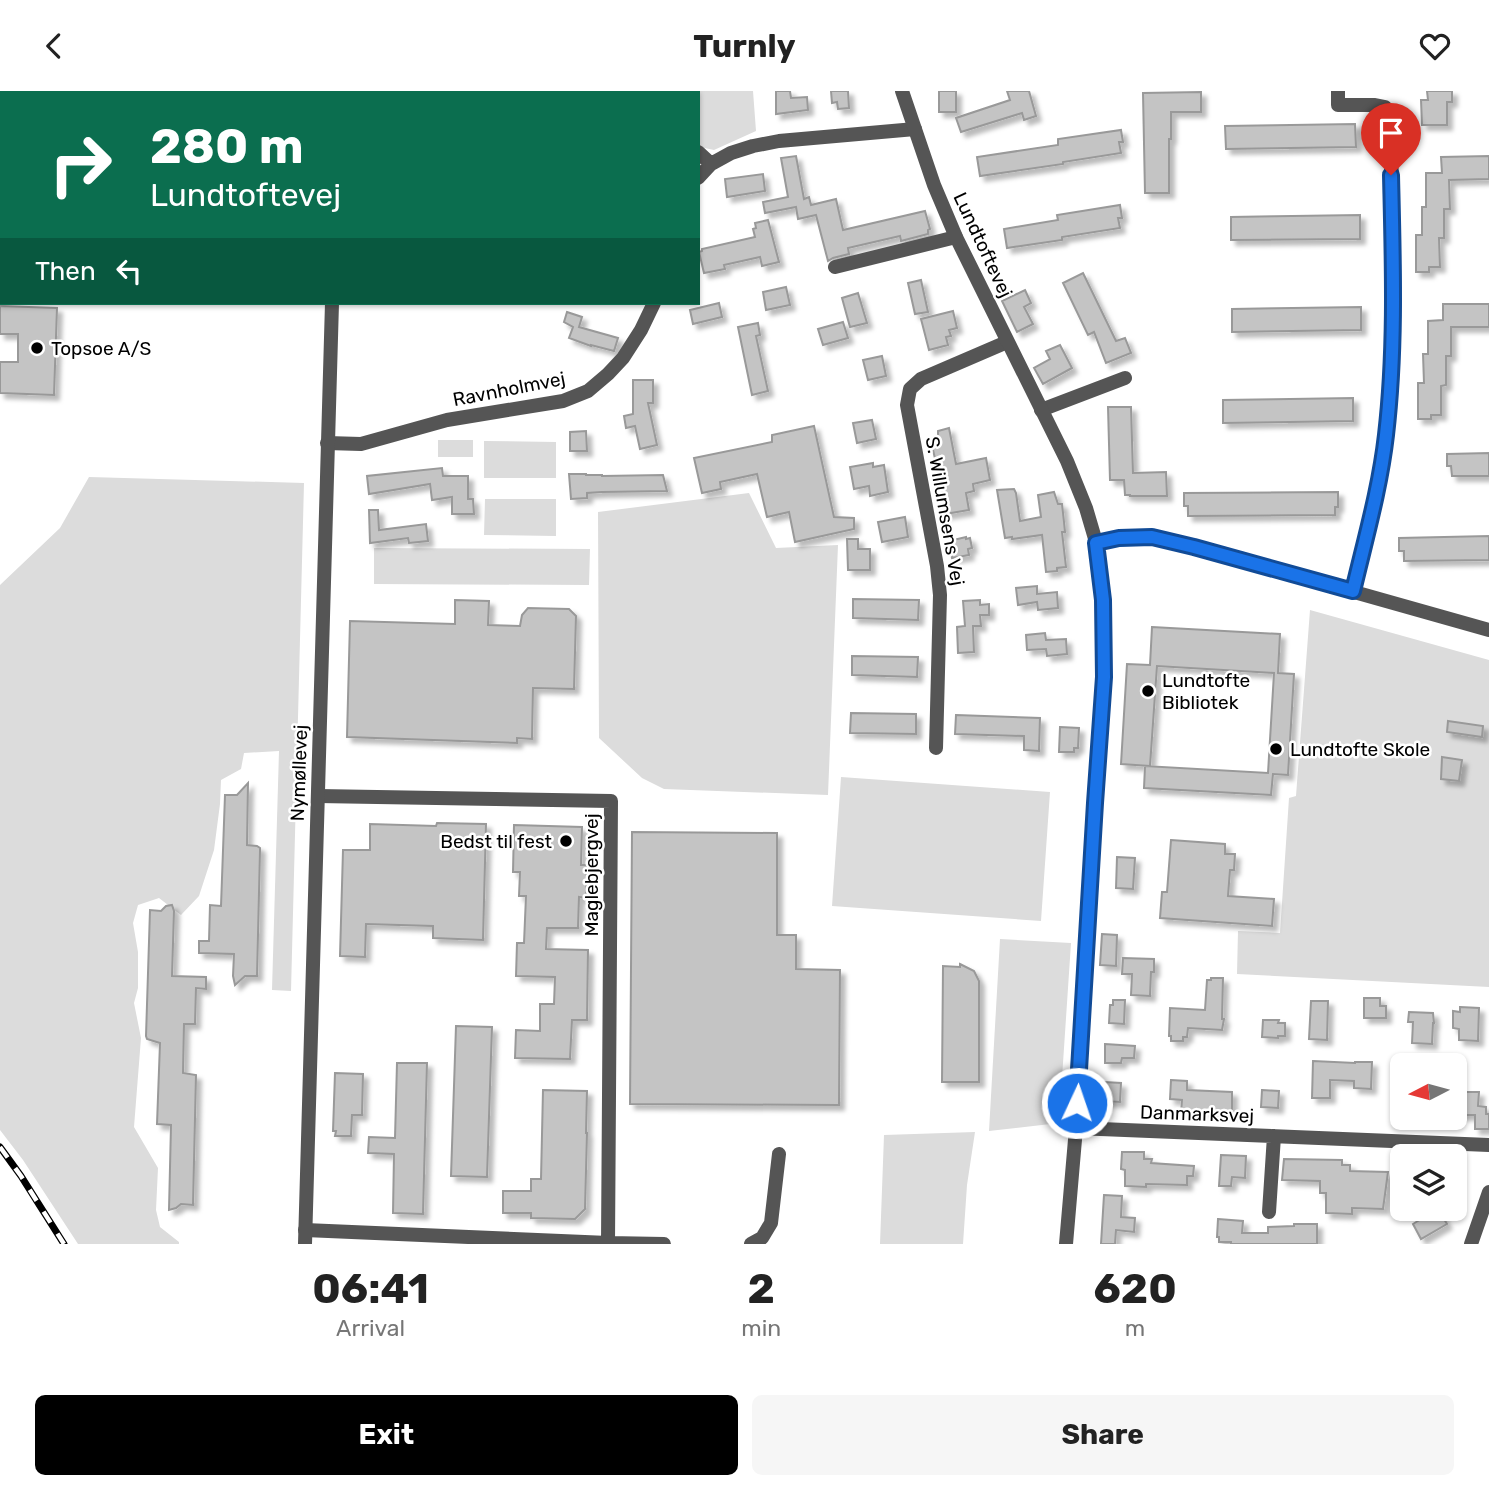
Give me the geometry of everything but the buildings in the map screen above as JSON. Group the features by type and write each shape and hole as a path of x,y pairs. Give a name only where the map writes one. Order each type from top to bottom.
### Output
{"street":[{"name":"Lundtoftevej","path":"902,91 934,185 956,237 1076,482 1096,543 1103,600 1104,677 1076,1128 1066,1244"},
{"path":"1338,91 1338,105 1385,107 1390,119 1394,294 1391,388 1378,486 1353,591"},
{"path":"700,176 711,164 731,153 753,146 779,141 915,129"},
{"path":"700,154 711,164"},
{"path":"835,267 956,237"},
{"name":"Nymøllevej","path":"305,1237 332,305"},
{"name":"Ravnholmvej","path":"327,443 361,444 446,420 563,401 588,391 623,358 653,305"},
{"name":"S. Willumsens Vej","path":"936,748 940,595 907,405 911,390 920,379 1007,342"},
{"path":"1041,410 1125,378"},
{"path":"1096,543 1119,538 1152,537 1489,630"},
{"name":"Maglebjergvej","path":"318,796 611,801 608,1243"},
{"name":"Danmarksvej","path":"1076,1128 1489,1145"},
{"name":"Danmarksvej","path":"1269,1212 1274,1136"},
{"path":"751,1244 762,1238 771,1223 779,1154"},
{"path":"1471,1244 1489,1192"},
{"path":"305,1237 664,1244"}],"shaded area":[{"path":"700,91 753,91 756,131 714,150 700,147"},
{"path":"438,440 473,440 473,457 438,457"},
{"path":"484,441 556,442 556,478 484,478"},
{"path":"89,477 304,483 291,991 272,990 279,751 244,753 241,769 221,780 214,850 199,896 181,915 159,898 138,905 133,923 138,952 138,988 134,1003 141,1038 134,1127 158,1168 156,1210 160,1227 179,1244 78,1244 0,1130 0,585 60,528"},
{"path":"749,493 776,548 838,545 828,795 664,789 642,778 599,738 598,512"},
{"path":"485,499 556,499 556,536 484,535"},
{"path":"374,548 590,549 589,585 374,584"},
{"path":"1310,610 1489,660 1489,987 1237,974 1238,931 1280,933 1289,798 1296,796"},
{"path":"841,777 1050,792 1041,921 832,906"},
{"path":"1000,939 1071,943 1059,1123 989,1131"},
{"path":"975,1132 967,1185 963,1244 880,1244 884,1135"}],"railway":[{"path":"0,1147 64,1244"}],"place":[{"name":"Topsoe A/S","path":"37,348"},
{"name":"Lundtofte Bibliotek","path":"1148,691"},
{"name":"Lundtofte Skole","path":"1276,749"},
{"name":"Bedst til fest","path":"566,841"}],"route":[{"path":"1077,1103 1104,677 1103,600 1096,543 1119,538 1152,537 1353,591 1378,486 1391,388 1394,294 1391,175"}]}
